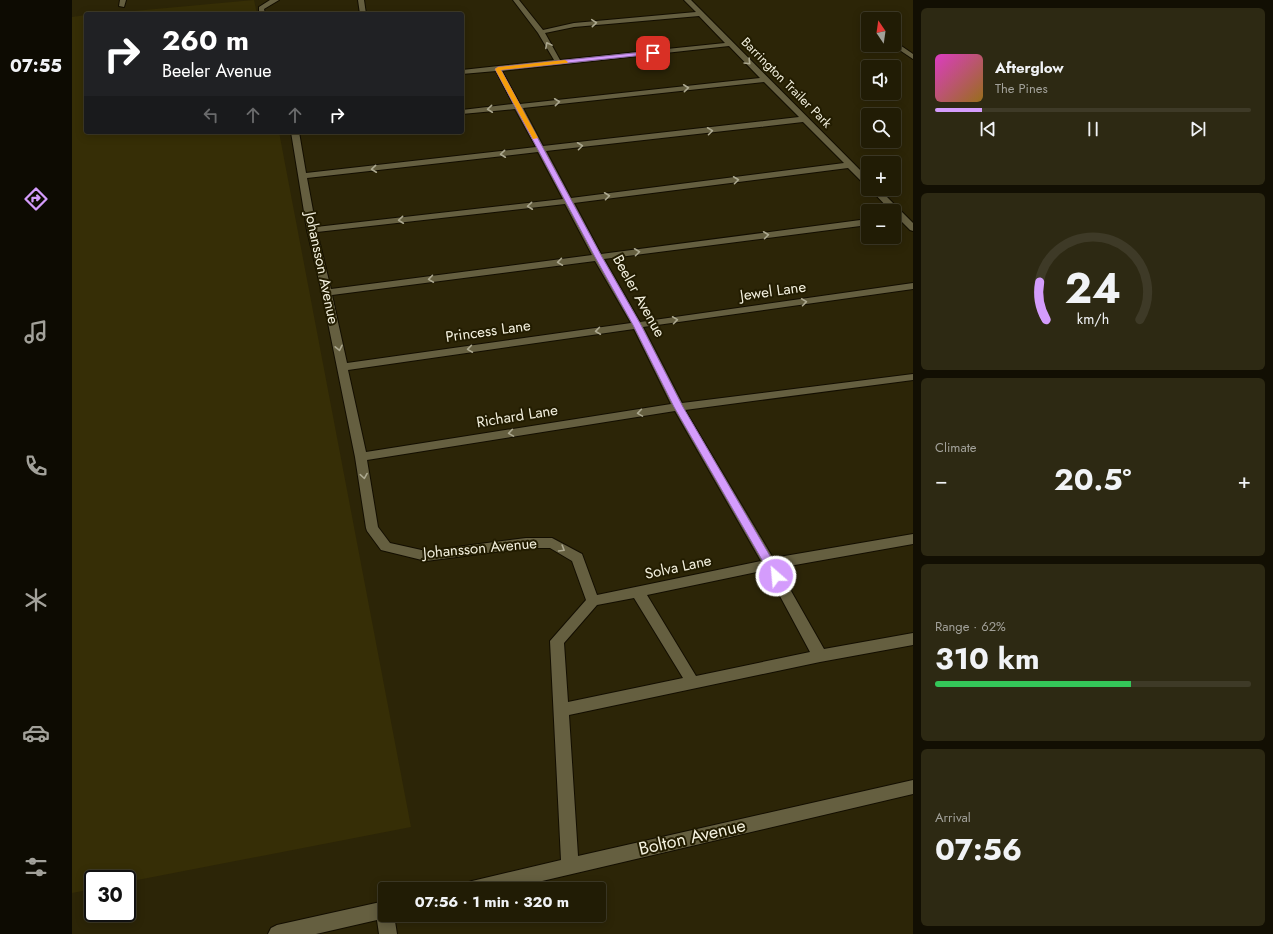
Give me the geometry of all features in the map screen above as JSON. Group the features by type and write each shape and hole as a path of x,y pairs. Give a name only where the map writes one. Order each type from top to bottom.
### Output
{"street":[{"path":"262,12 261,8 276,0"},
{"path":"361,0 363,12"},
{"path":"516,0 542,32 558,62"},
{"name":"Barrington Trailer Park","path":"687,0 861,176"},
{"path":"542,32 574,25 701,14"},
{"path":"464,72 732,44"},
{"path":"901,48 913,57"},
{"name":"Beeler Avenue","path":"498,69 598,257 637,325 678,407 770,564 782,589 820,656"},
{"path":"464,112 766,80"},
{"path":"304,176 806,119"},
{"name":"Johansson Avenue","path":"295,134 304,176 312,230 343,367 361,457 372,528 386,546 426,556 526,543 552,543 577,558 593,601"},
{"path":"312,230 568,201 850,165"},
{"path":"880,196 886,204"},
{"path":"901,220 913,228"},
{"path":"327,293 861,223"},
{"name":"Jewel Lane","path":"637,325 913,286"},
{"name":"Princess Lane","path":"343,367 637,325"},
{"name":"Richard Lane","path":"361,457 678,407 912,378"},
{"name":"Solva Lane","path":"593,601 770,564 913,540"},
{"path":"638,592 693,683"},
{"path":"570,865 557,641 593,601"},
{"path":"561,710 820,656 913,639"},
{"name":"Bolton Avenue","path":"501,882 913,787"},
{"path":"277,934 378,913"},
{"path":"386,922 388,934"}],"shaded area":[{"path":"254,0 257,12 123,12"},
{"path":"84,15 84,134 279,134 411,827 136,880 136,870 84,870 84,891 72,893 72,17"}],"slow traffic":[{"path":"535,138 498,69 565,62"}],"route":[{"path":"653,53 498,69 598,257 637,325 678,407 776,576"}]}
